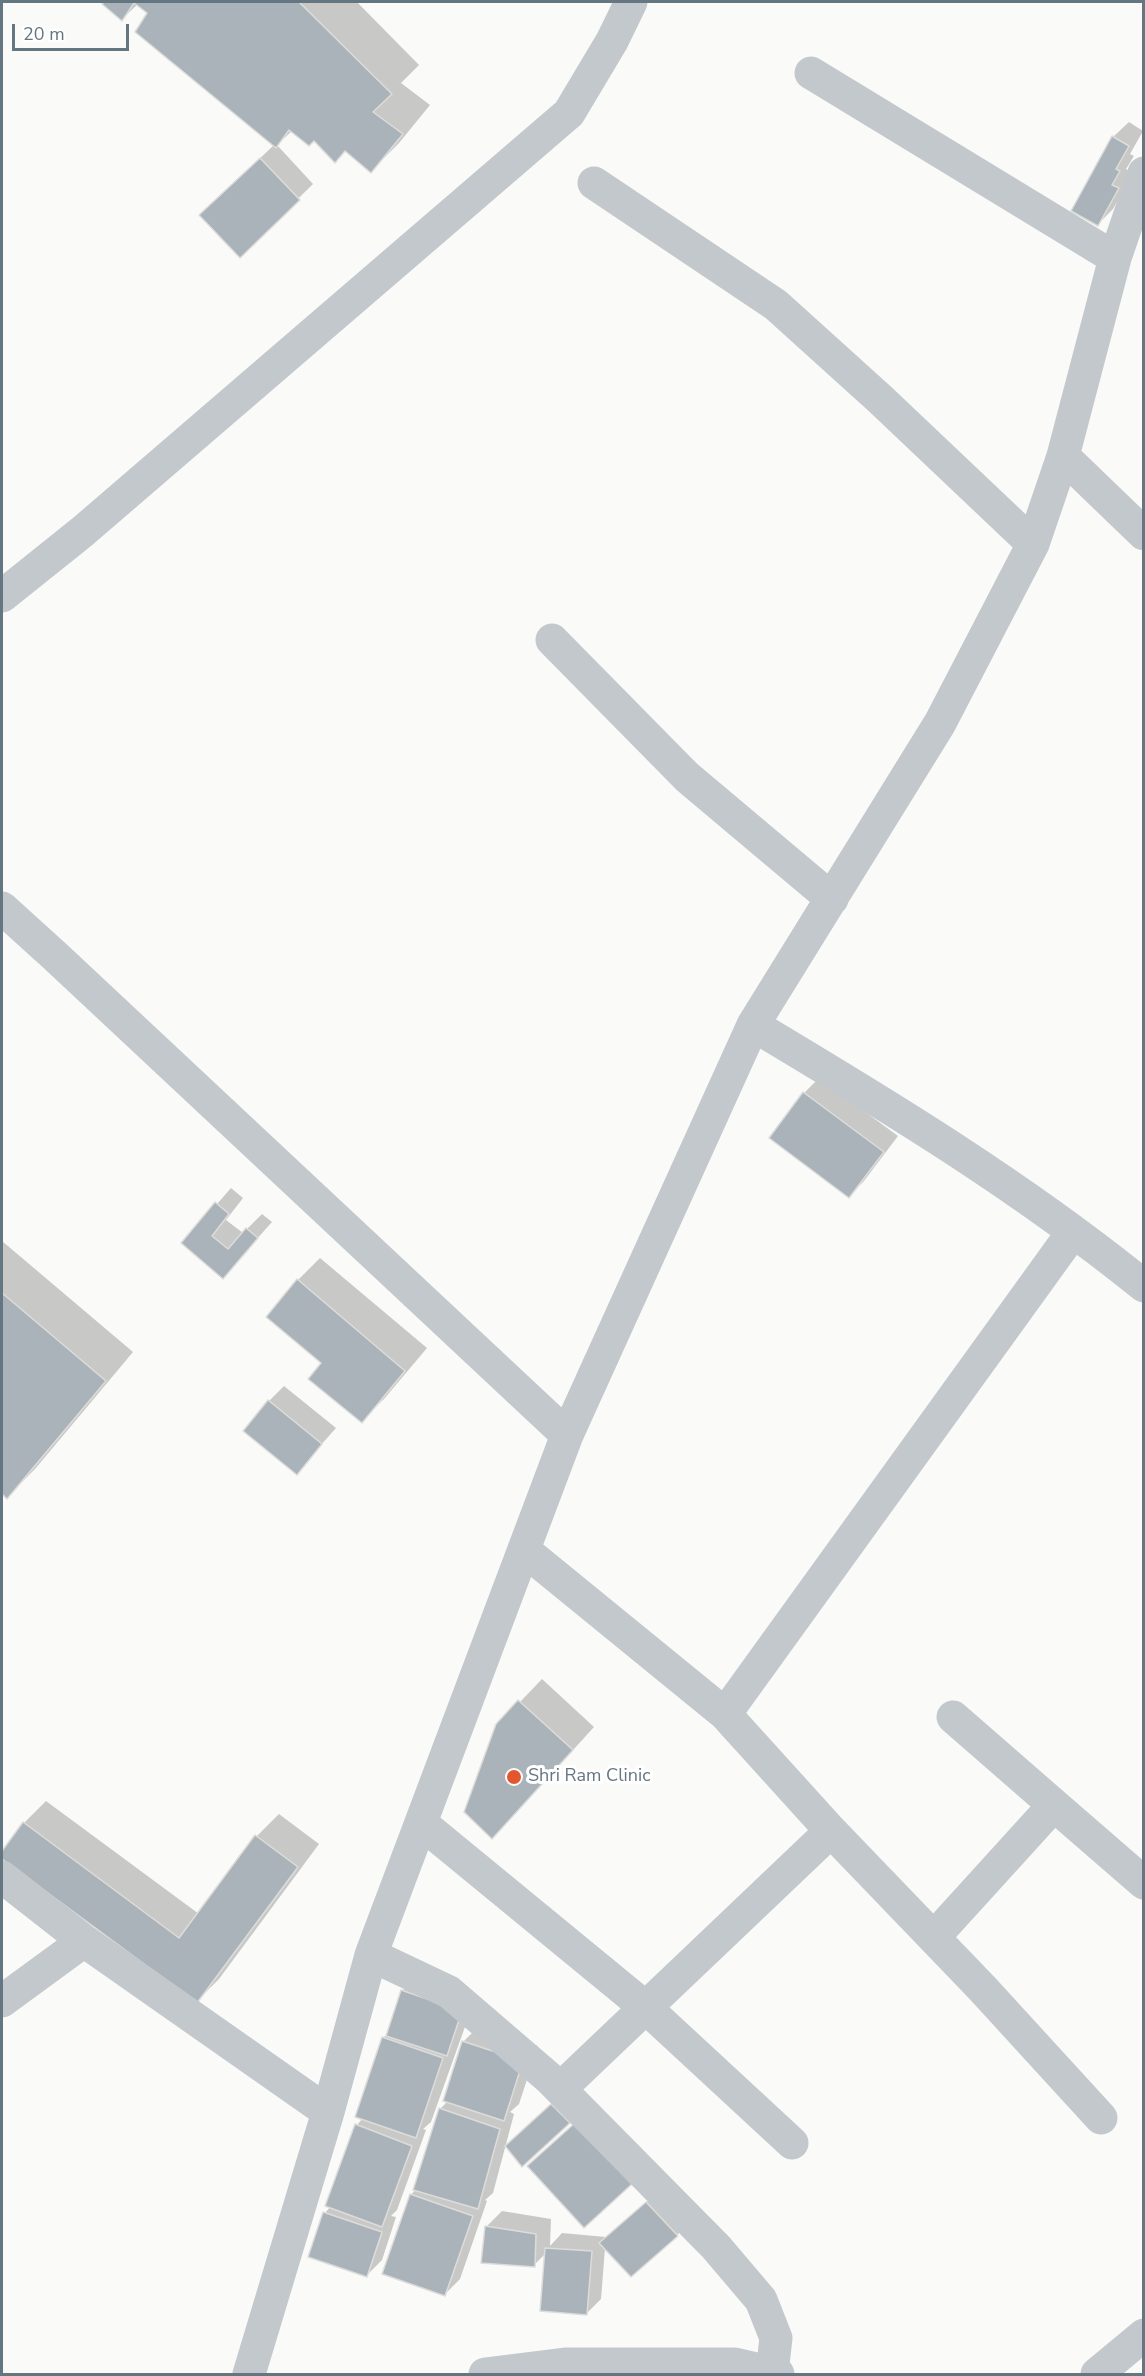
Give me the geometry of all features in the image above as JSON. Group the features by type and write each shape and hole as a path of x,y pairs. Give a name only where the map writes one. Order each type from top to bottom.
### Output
{"street":[{"path":"2,596 91,525 569,113 612,41 631,2"},
{"path":"811,73 1114,258"},
{"path":"249,2374 328,2112 371,1955 567,1435 753,1025 940,723 1033,544 1063,456 1114,258 1143,173"},
{"path":"594,183 776,305 880,399 1033,544"},
{"path":"1063,456 1143,534"},
{"path":"552,640 687,777 832,899"},
{"path":"2,908 567,1435"},
{"path":"753,1025 976,1162 1143,1286"},
{"path":"725,1714 1073,1232"},
{"path":"524,1550 725,1714 831,1831 934,1937 1101,2118"},
{"path":"952,1717 1143,1883"},
{"path":"934,1937 1054,1805"},
{"path":"421,1823 645,2007 792,2143"},
{"path":"560,2089 831,1831"},
{"path":"2,1877 84,1941 328,2112"},
{"path":"2,2001 84,1941"},
{"path":"371,1955 449,1992 560,2089 716,2247 761,2300 776,2338 775,2374 735,2364 565,2364 485,2374"},
{"path":"1097,2374 1143,2335"}],"building":[{"path":"104,2 299,2 392,94 373,112 403,134 371,173 345,151 335,163 314,141 309,146 289,130 276,148 135,32 147,13 134,3 122,21 102,4"},
{"path":"1112,136 1129,146 1116,169 1120,171 1112,185 1119,188 1098,226 1071,211"},
{"path":"260,158 300,200 240,258 199,215"},
{"path":"803,1092 884,1152 849,1198 769,1138"},
{"path":"215,1202 229,1214 212,1236 228,1249 246,1228 258,1238 223,1279 181,1243"},
{"path":"297,1279 405,1371 362,1423 308,1379 321,1363 266,1317"},
{"path":"2,1293 106,1381 7,1499 2,1494"},
{"path":"268,1400 322,1444 297,1475 243,1431"},
{"path":"518,1700 573,1750 492,1839 464,1812 496,1724"},
{"path":"23,1822 179,1938 255,1835 298,1867 197,2003 2,1859 2,1851"},
{"path":"401,1990 462,2011 447,2056 386,2036"},
{"path":"382,2037 443,2058 416,2138 355,2117"},
{"path":"462,2041 523,2061 504,2121 443,2101"},
{"path":"551,2104 570,2123 522,2167 505,2146"},
{"path":"439,2108 500,2129 478,2209 413,2190"},
{"path":"576,2122 632,2184 584,2228 527,2166"},
{"path":"355,2124 412,2146 382,2227 325,2206"},
{"path":"410,2194 473,2216 445,2296 382,2274"},
{"path":"646,2202 678,2236 631,2277 599,2243"},
{"path":"323,2212 382,2232 367,2277 308,2257"},
{"path":"485,2226 536,2234 535,2267 481,2263"},
{"path":"545,2248 592,2251 587,2315 540,2311"}],"place":[{"name":"Shri Ram Clinic","path":"514,1777"}]}
